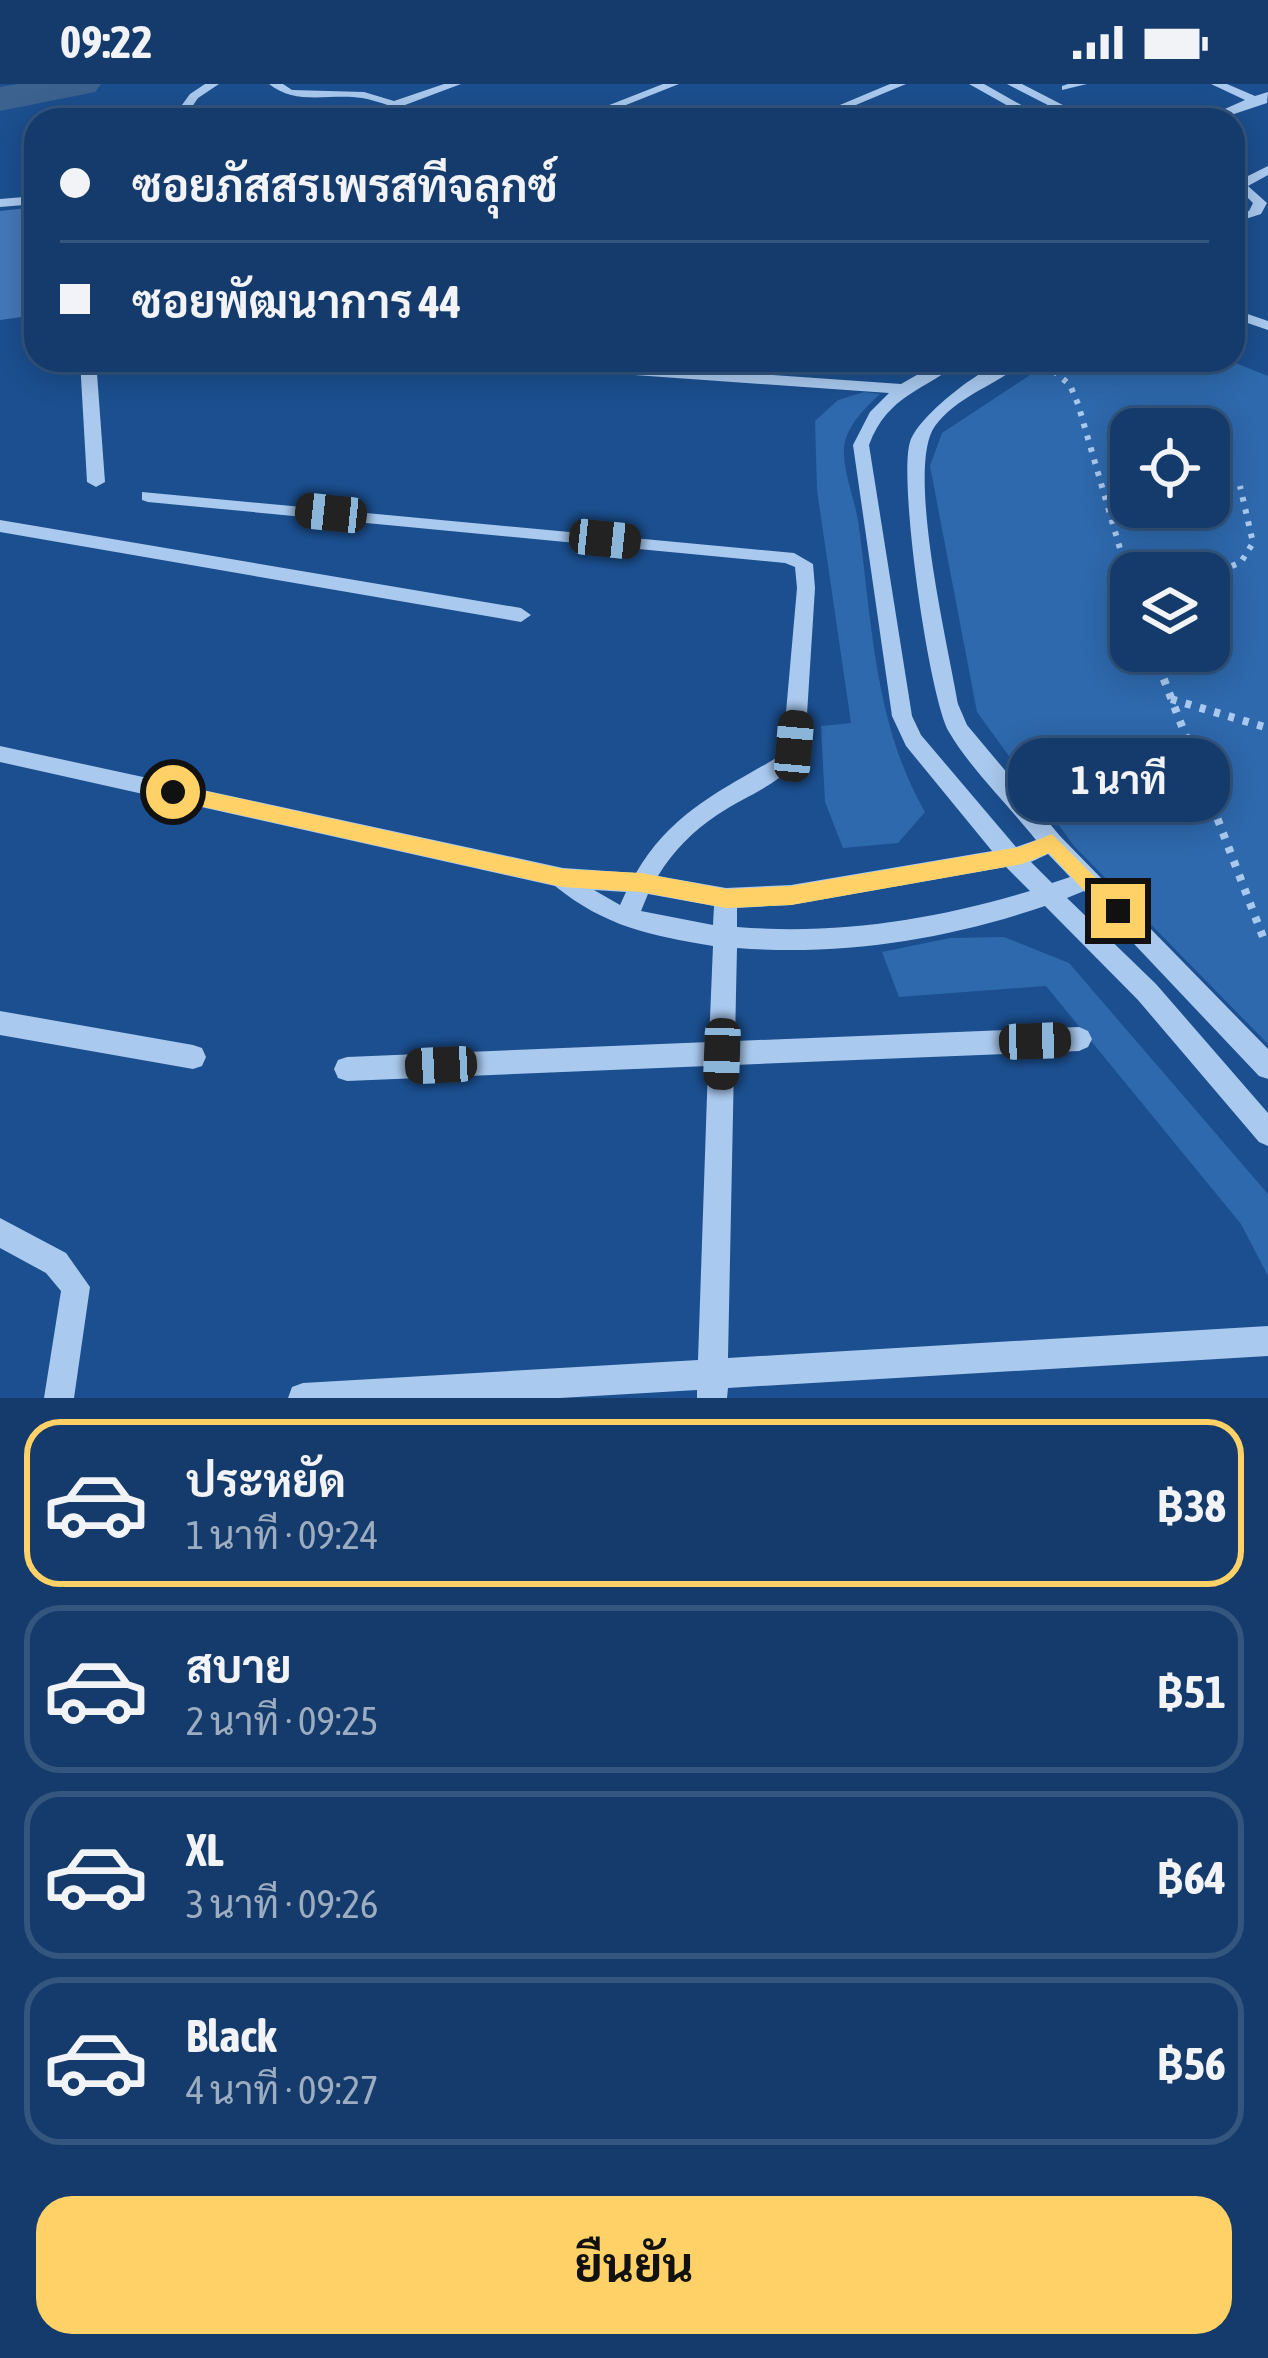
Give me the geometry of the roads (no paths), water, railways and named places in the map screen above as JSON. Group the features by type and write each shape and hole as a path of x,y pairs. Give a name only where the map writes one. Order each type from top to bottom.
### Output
{"street":[{"path":"186,108 213,84"},
{"path":"275,84 290,93 345,93 407,108"},
{"path":"396,104 455,84"},
{"path":"609,108 673,84"},
{"path":"840,108 900,84"},
{"path":"975,84 1020,108"},
{"path":"1013,84 1062,108"},
{"path":"1217,84 1264,101"},
{"path":"89,372 96,482"},
{"path":"777,372 904,389"},
{"path":"933,372 904,389 868,423 861,445 902,716 914,740 1010,857 1147,992 1268,1133"},
{"path":"1001,372 932,420 919,438 915,471 948,704 958,729 1052,842 1268,1067"},
{"path":"148,496 788,556 804,564 794,746 786,763 682,825 645,869 626,918"},
{"path":"0,526 520,615"},
{"path":"0,754 563,878 640,883 726,898 791,896 1010,857 1052,842"},
{"path":"563,878 601,907 626,918 725,940 877,937 1049,896 1088,880"},
{"path":"712,1386 726,898"},
{"path":"0,1023 193,1057"},
{"path":"347,1069 1079,1039"},
{"path":"0,1232 56,1263 76,1287 59,1398"},
{"path":"303,1398 712,1386 1268,1341"}],"waterway":[{"path":"0,99 81,84"}]}
